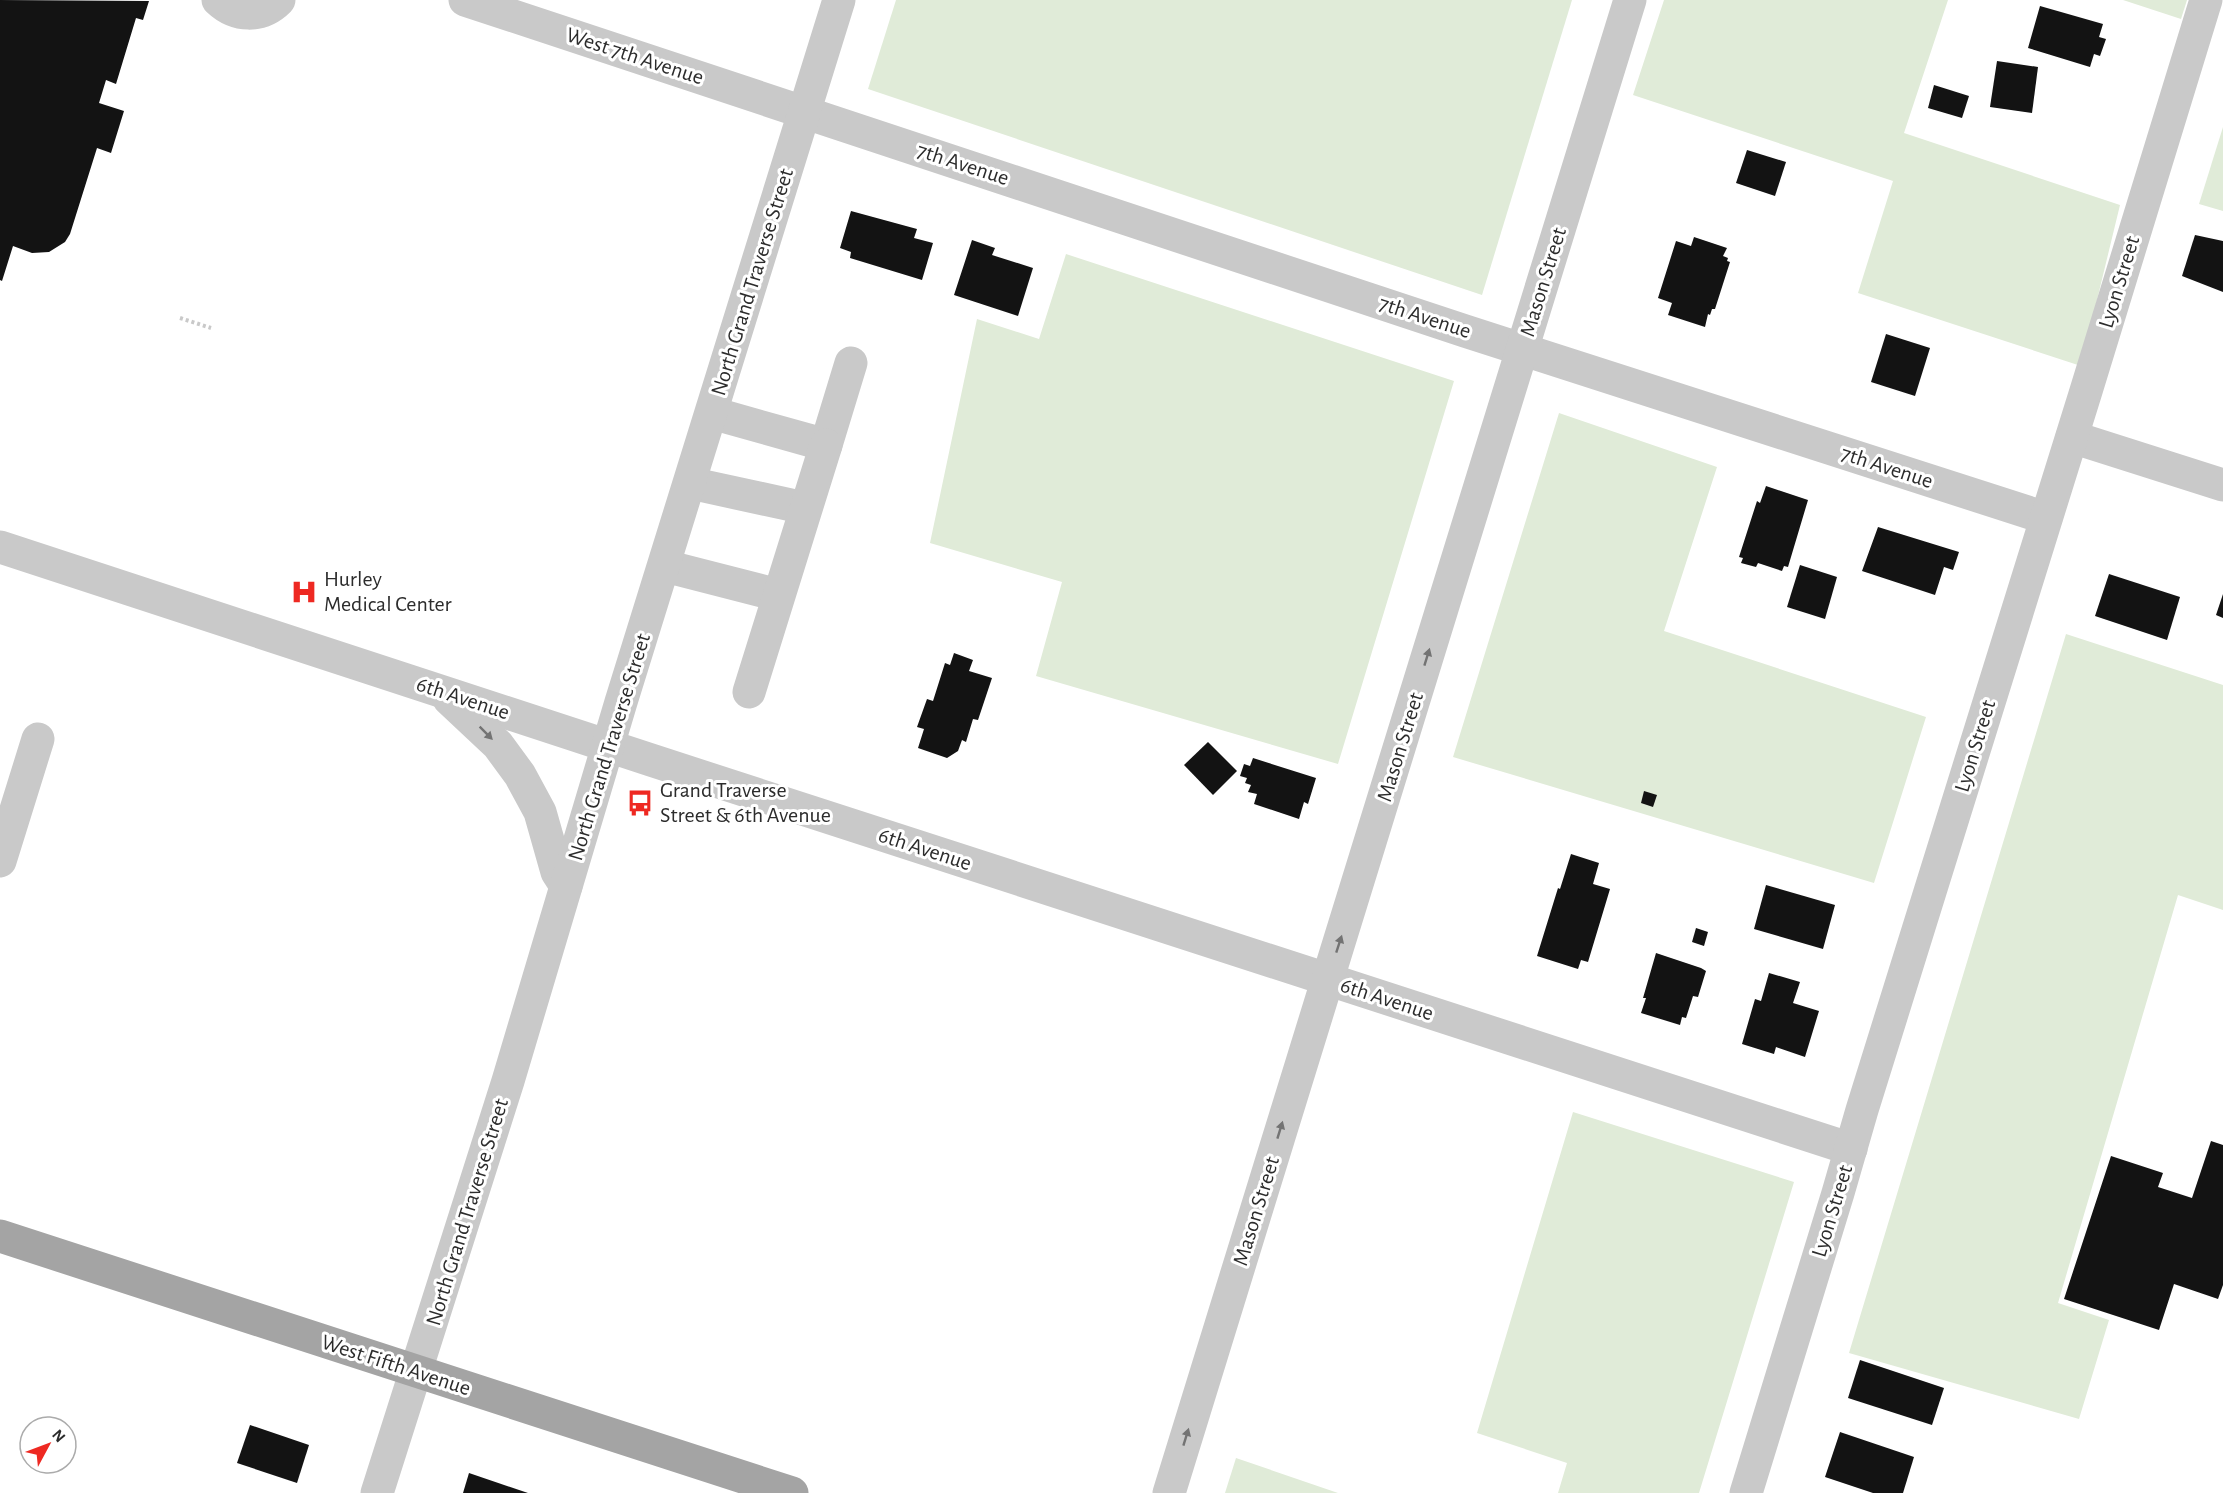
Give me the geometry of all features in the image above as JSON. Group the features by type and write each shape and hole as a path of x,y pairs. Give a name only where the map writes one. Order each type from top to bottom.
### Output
{"main road":[{"name":"West Fifth Avenue","path":"0,1236 792,1493"}],"street":[{"path":"218,0 237,12 251,14 264,11 279,0"},
{"name":"West 7th Avenue","path":"465,0 804,112"},
{"name":"North Grand Traverse Street","path":"377,1493 508,1081 608,746 839,0"},
{"name":"Mason Street","path":"1169,1493 1630,0"},
{"name":"Lyon Street","path":"1746,1493 2206,0"},
{"name":"7th Avenue","path":"804,112 2046,519"},
{"path":"749,692 852,363"},
{"path":"712,413 826,445"},
{"path":"2072,437 2223,485"},
{"path":"690,483 805,508"},
{"name":"6th Avenue","path":"0,546 608,746 1851,1149"},
{"path":"665,566 778,595"},
{"path":"445,692 457,707 498,745 520,775 540,812 558,872 566,886"},
{"path":"0,861 38,739"}],"path":[{"path":"180,318 211,328"}],"green space":[{"path":"896,0 1572,0 1482,295 868,89"},
{"path":"1664,0 1948,0 1904,133 2120,205 2081,366 1858,293 1893,181 1633,95"},
{"path":"2123,0 2187,0 2181,19"},
{"path":"2223,127 2223,211 2199,204"},
{"path":"1066,254 1454,381 1338,764 1036,676 1062,582 930,543 977,319 1039,339"},
{"path":"1559,413 1717,467 1664,631 1926,717 1874,883 1453,757"},
{"path":"2066,634 2223,685 2223,910 2178,895 2058,1303 2109,1320 2079,1419 1849,1353"},
{"path":"1573,1112 1794,1182 1699,1493 1558,1493 1567,1463 1477,1433"},
{"path":"1236,1458 1338,1493 1225,1493"}],"building":[{"path":"0,0 149,1 143,20 136,18 116,84 106,80 99,103 124,111 111,153 97,148 70,234 65,242 49,252 32,253 13,246 2,281 0,280"},
{"path":"2040,6 2103,24 2099,37 2106,39 2100,56 2094,54 2090,67 2028,48"},
{"path":"1997,61 2038,67 2032,113 1990,107"},
{"path":"1934,85 1969,96 1962,118 1928,108"},
{"path":"1747,150 1786,162 1775,196 1736,183"},
{"path":"851,211 917,229 914,238 933,243 922,280 850,258 851,252 840,248"},
{"path":"2195,235 2223,241 2223,292 2182,276"},
{"path":"1694,237 1727,248 1723,256 1730,262 1715,309 1712,309 1710,315 1708,314 1705,327 1668,315 1672,303 1658,298 1676,241 1691,246"},
{"path":"972,240 995,248 992,255 1033,268 1018,316 954,295"},
{"path":"1886,334 1930,348 1915,396 1871,382"},
{"path":"1766,486 1808,500 1788,567 1784,566 1782,571 1758,563 1756,567 1741,563 1743,558 1739,557 1757,501 1760,503"},
{"path":"1878,527 1959,552 1953,570 1944,567 1935,595 1862,571"},
{"path":"1800,565 1837,577 1825,619 1787,607"},
{"path":"2109,574 2180,597 2167,640 2095,616"},
{"path":"2223,594 2223,618 2216,615"},
{"path":"954,653 973,660 969,671 992,678 978,720 973,719 966,742 962,740 958,751 947,758 918,748 924,729 917,727 927,699 933,701 945,663 950,665"},
{"path":"1208,742 1237,771 1213,795 1184,765"},
{"path":"1253,758 1316,778 1308,804 1304,802 1299,819 1254,804 1257,794 1248,792 1251,785 1245,783 1247,778 1240,776 1244,764 1250,766"},
{"path":"1644,791 1657,795 1653,807 1641,803"},
{"path":"1571,854 1599,863 1593,884 1610,889 1588,962 1581,960 1578,969 1537,956"},
{"path":"1766,885 1835,905 1823,949 1754,929"},
{"path":"1696,928 1708,932 1704,946 1692,942"},
{"path":"1656,953 1706,971 1698,997 1693,996 1686,1018 1682,1017 1680,1025 1641,1013"},
{"path":"1769,973 1800,982 1793,1003 1819,1011 1805,1057 1776,1047 1774,1054 1742,1044 1755,999 1761,1001"},
{"path":"2211,1141 2223,1145 2223,1285 2218,1299 2174,1284 2159,1330 2064,1299 2111,1156 2163,1173 2158,1187 2192,1198"},
{"path":"1860,1360 1944,1388 1932,1425 1848,1398"},
{"path":"250,1425 309,1445 297,1483 237,1463"},
{"path":"1840,1432 1914,1457 1903,1493 1873,1493 1825,1477"},
{"path":"469,1473 528,1493 463,1493"}],"place":[{"name":"Hurley Medical Center","path":"304,592"},
{"name":"Grand Traverse Street & 6th Avenue","path":"640,803"}]}
